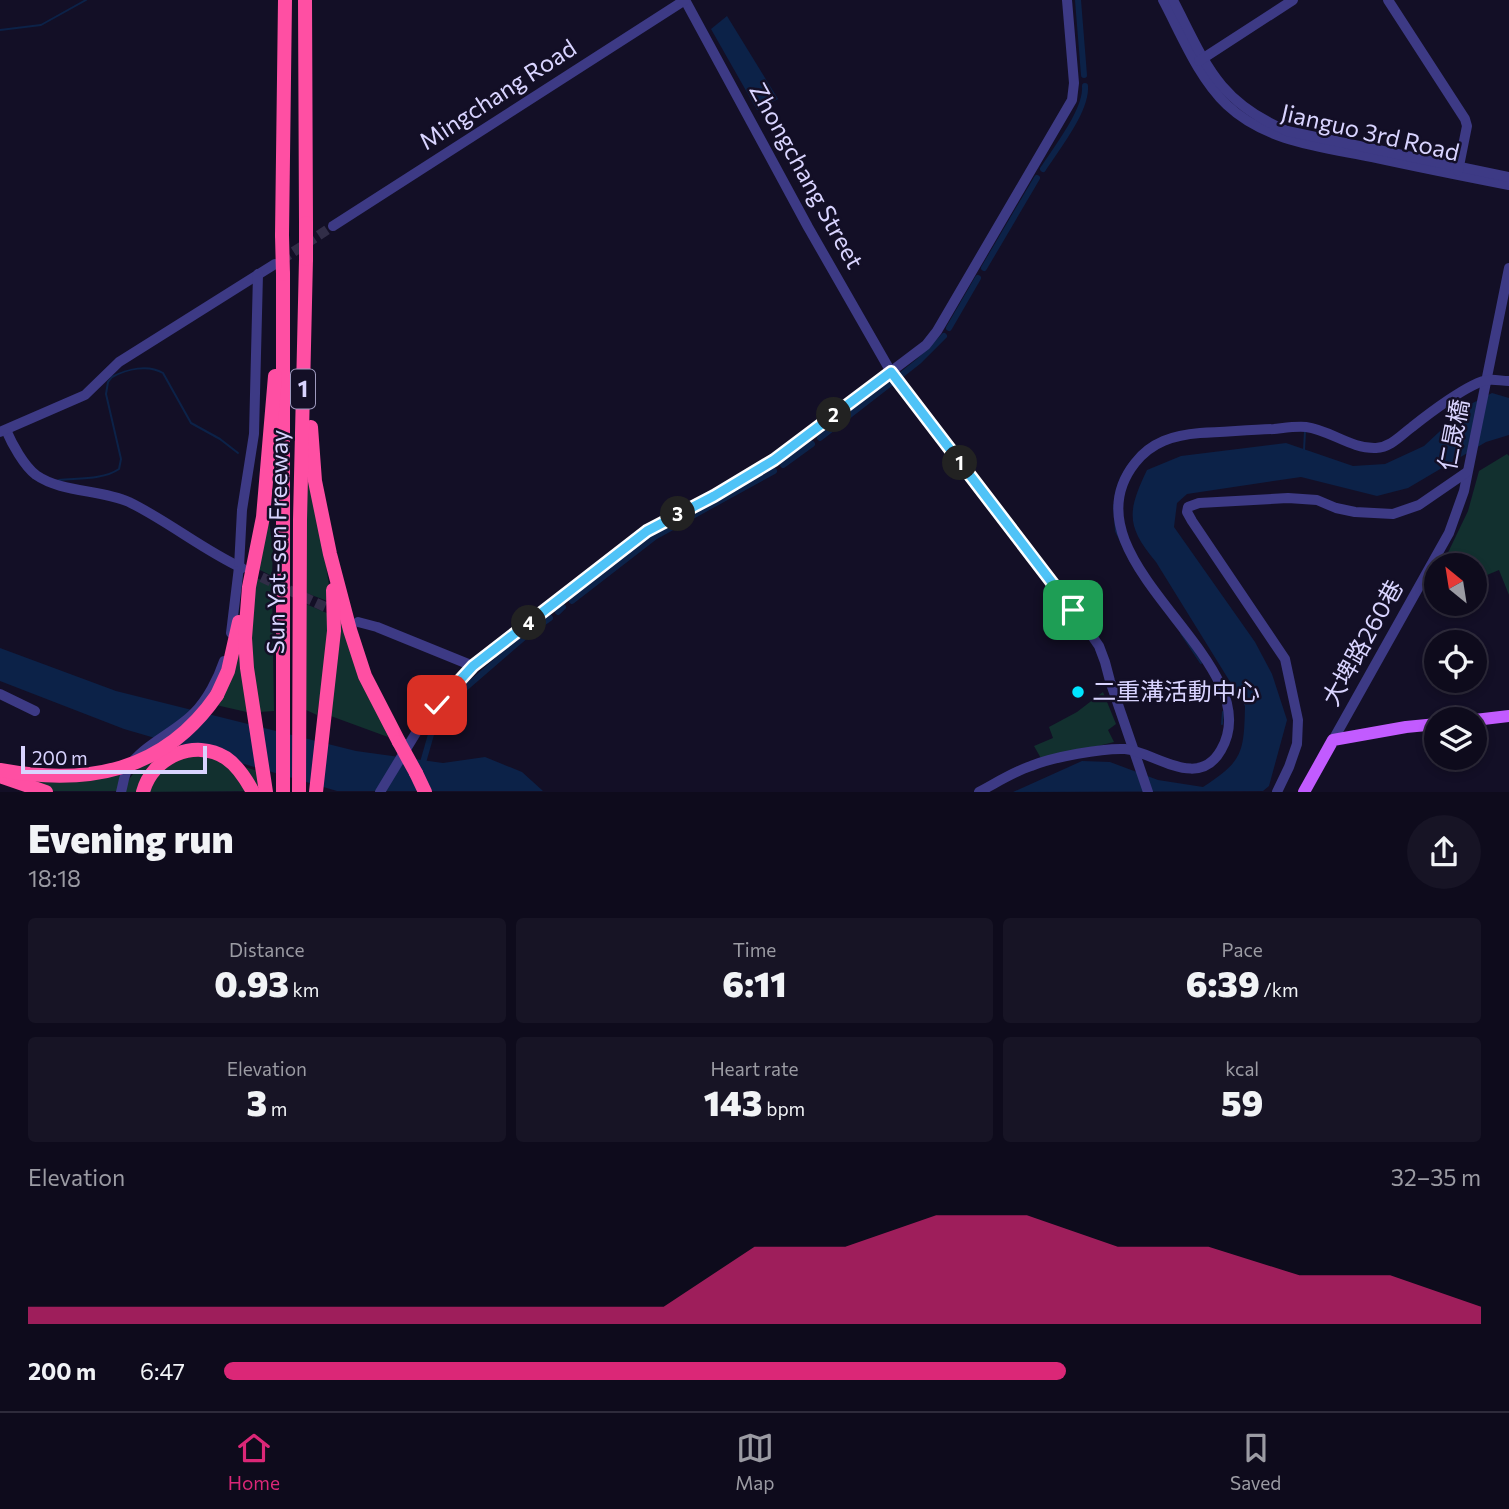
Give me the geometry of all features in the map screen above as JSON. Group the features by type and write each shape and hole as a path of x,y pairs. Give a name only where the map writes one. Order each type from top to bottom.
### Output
{"highway":[{"name":"Sun Yat-sen Freeway","path":"284,792 280,274 285,0"},
{"name":"Sun Yat-sen Freeway","path":"299,792 300,520 306,264 306,0"},
{"path":"306,264 309,294 311,439 315,481 333,589 334,631 316,792"},
{"path":"0,770 35,777 74,776 119,768 159,752 179,738 199,719 217,695 228,671 263,517 280,274"},
{"path":"323,523 350,630 365,676 425,792"},
{"path":"249,587 245,638 266,792"},
{"path":"143,792 150,776 163,761 191,750 215,752 224,756 238,768 253,792"},
{"path":"0,776 46,792"}],"main road":[{"path":"1487,719 1509,716"},
{"path":"1304,792 1333,740 1424,725"}],"street":[{"name":"Zhongchang Street","path":"685,0 808,227 891,372 1099,646 1148,792"},
{"name":"Mingchang Road","path":"333,226 685,0"},
{"path":"380,792 425,718 473,666 647,531 714,496 774,460 926,345 937,331 1072,100 1074,83 1067,0"},
{"name":"Jianguo 3rd Road","path":"1163,0 1215,91 1230,108 1270,134 1298,142 1458,171 1509,177"},
{"name":"Jianguo 3rd Road","path":"1173,0 1199,61"},
{"path":"1199,61 1293,0"},
{"path":"1388,0 1468,126 1458,171"},
{"name":"Jianguo 3rd Road","path":"1458,171 1509,185"},
{"name":"仁晟橋","path":"1464,491 1509,268"},
{"path":"242,568 130,503 103,493 52,484 33,473 3,431 85,395 119,362 258,274 280,274"},
{"path":"121,792 127,770 156,742 196,712 224,664 242,568 242,510 254,434 258,274"},
{"path":"979,792 1032,765 1096,751 1126,749 1136,756 1186,769 1201,767 1211,762 1221,750 1227,733 1229,712 1220,682 1132,556 1122,536 1119,503 1123,482 1139,458 1158,443 1181,434 1306,427 1361,446 1388,446 1439,405 1485,383 1509,381"},
{"path":"1277,792 1297,744 1295,698 1285,659 1192,521 1187,512 1188,507 1199,503 1288,498 1317,500 1355,512 1393,514 1419,505 1467,472"},
{"name":"大埤路260巷","path":"1333,740 1449,533 1464,491"},
{"path":"358,622 377,627 473,666"},
{"path":"0,694 35,711"}],"green space":[{"path":"306,434 329,585 330,602 306,593"},
{"path":"1507,454 1509,456 1509,595 1499,570 1488,575 1488,553 1448,553 1468,511 1479,471"},
{"path":"269,520 273,551 272,576 258,569"},
{"path":"256,578 272,584 274,711 259,712 250,654"},
{"path":"306,604 329,614 330,633 317,715 306,710"},
{"path":"338,619 342,620 358,669 388,737 328,715"},
{"path":"235,652 240,653 251,713 216,705"},
{"path":"1103,692 1116,724 1108,730 1114,742 1042,760 1034,746 1053,738 1049,727 1077,712"},
{"path":"177,747 258,771 260,791 124,792 127,783 138,769"},
{"path":"122,772 118,791 35,791 35,780"}],"water":[{"path":"727,16 778,99 757,110 711,29"},
{"path":"1492,393 1509,398 1509,435 1486,442 1408,488 1377,496 1301,477 1187,494 1177,503 1174,527 1255,642 1272,674 1287,720 1269,786 1263,791 1013,792 1082,761 1110,762 1158,780 1203,787 1226,770 1239,754 1244,735 1245,706 1135,528 1133,508 1147,470 1181,456 1286,443 1353,466 1385,464 1424,446 1467,406"},
{"path":"0,648 116,691 356,751 443,763 485,757 522,772 543,791 337,791 124,729 0,681"}],"waterway":[{"path":"0,30 41,25 86,0"},
{"path":"1078,0 1084,75"},
{"path":"1043,169 1076,118 1085,86"},
{"path":"984,268 1037,178"},
{"path":"949,328 978,278"},
{"path":"900,376 944,336"},
{"path":"59,480 98,477 119,469 121,459 106,394 108,382 112,377 131,370 151,369 163,373 191,423 220,439 238,453"},
{"path":"820,438 891,383"},
{"path":"1304,450 1305,431"},
{"path":"783,465 812,444"},
{"path":"1116,493 1130,463"},
{"path":"572,601 656,536 774,471"},
{"path":"1114,505 1116,531 1131,562"},
{"path":"558,612 563,607"},
{"path":"537,627 550,618"},
{"path":"449,709 463,690 529,633"},
{"path":"1181,633 1201,663"},
{"path":"1222,724 1223,712"},
{"path":"422,766 432,731 443,717"}],"tunnel":[{"path":"281,260 333,226"},
{"path":"248,571 336,612"}],"place":[{"name":"二重溝活動中心","path":"1078,692"}],"route":[{"path":"437,705 473,666 647,531 714,496 774,460 891,372 1073,610"}]}
